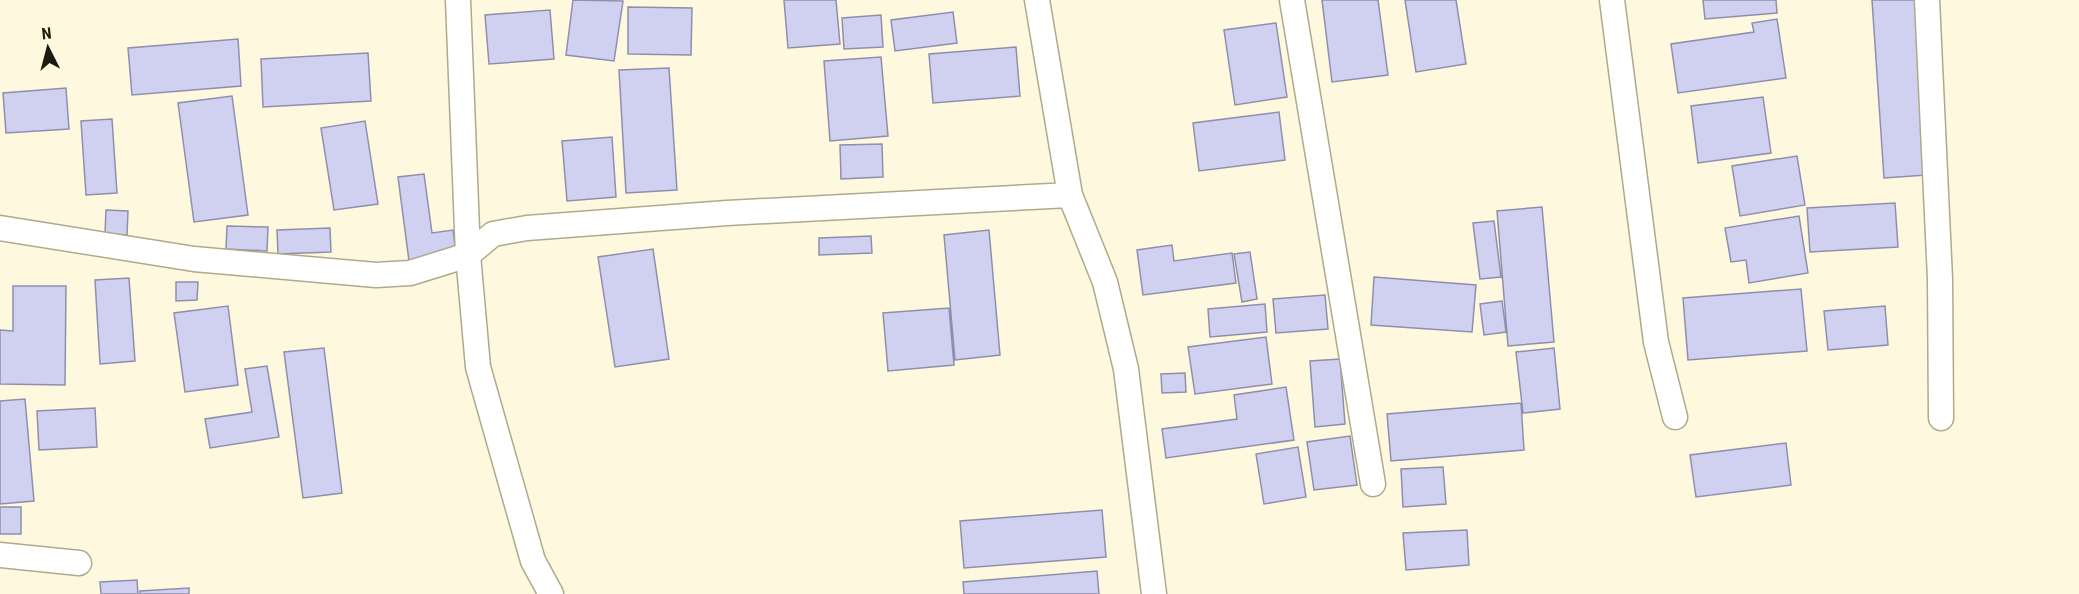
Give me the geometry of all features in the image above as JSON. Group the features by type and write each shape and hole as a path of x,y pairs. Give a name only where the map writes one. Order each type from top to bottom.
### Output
{"street":[{"path":"458,0 468,255 478,367 533,561 550,594"},
{"path":"1037,0 1070,195 1105,282 1126,369 1154,594"},
{"path":"1292,0 1373,484"},
{"path":"1612,0 1656,342 1675,417"},
{"path":"1927,0 1940,279 1941,418"},
{"path":"0,228 194,259 376,275 410,273 468,255 493,234 527,228 727,213 1070,195"},
{"path":"0,555 79,563"}],"building":[{"path":"573,0 623,1 614,61 566,55"},
{"path":"784,0 836,0 840,44 788,48"},
{"path":"1322,0 1378,0 1388,75 1332,82"},
{"path":"1405,0 1456,0 1466,64 1416,72"},
{"path":"1703,0 1776,0 1777,13 1705,19"},
{"path":"1872,0 1915,0 1926,175 1884,178"},
{"path":"628,7 692,8 691,55 628,54"},
{"path":"550,10 554,59 489,64 485,15"},
{"path":"953,12 957,43 895,51 891,20"},
{"path":"881,15 883,47 844,49 842,18"},
{"path":"1777,19 1786,78 1678,93 1671,44 1754,32 1752,23"},
{"path":"1276,23 1287,97 1235,105 1224,30"},
{"path":"238,39 241,86 132,95 128,48"},
{"path":"1016,47 1020,96 933,103 929,54"},
{"path":"368,53 371,101 263,107 261,59"},
{"path":"881,57 888,136 830,141 824,61"},
{"path":"669,68 677,190 626,193 619,70"},
{"path":"66,88 69,129 6,133 3,93"},
{"path":"232,96 248,215 194,222 178,103"},
{"path":"1763,97 1771,153 1698,163 1691,106"},
{"path":"1279,112 1285,160 1199,171 1193,123"},
{"path":"112,119 117,193 86,195 81,121"},
{"path":"365,121 378,204 334,210 321,128"},
{"path":"612,137 616,197 567,201 562,141"},
{"path":"882,144 883,177 841,179 840,145"},
{"path":"1797,156 1805,205 1740,216 1732,166"},
{"path":"424,174 432,233 453,230 456,255 409,261 398,177"},
{"path":"1895,203 1898,247 1810,252 1807,208"},
{"path":"1542,207 1554,342 1508,346 1497,211"},
{"path":"106,210 128,211 127,235 105,234"},
{"path":"1799,216 1808,273 1749,283 1746,260 1731,262 1725,228"},
{"path":"1494,221 1501,277 1480,279 1473,223"},
{"path":"227,226 268,227 267,251 226,249"},
{"path":"330,228 331,252 278,254 277,230"},
{"path":"989,230 1000,355 955,360 944,235"},
{"path":"871,236 872,253 819,255 819,238"},
{"path":"1172,245 1174,261 1232,253 1236,283 1143,295 1137,250"},
{"path":"653,249 669,359 615,367 598,257"},
{"path":"1250,252 1257,299 1242,302 1234,254"},
{"path":"1374,277 1476,285 1472,332 1371,325"},
{"path":"129,278 135,361 100,364 95,280"},
{"path":"176,282 198,282 197,300 176,301"},
{"path":"13,286 66,286 65,385 0,384 0,330 13,331"},
{"path":"1801,289 1807,351 1688,360 1683,298"},
{"path":"1325,295 1328,329 1276,333 1273,299"},
{"path":"1502,301 1506,332 1484,335 1480,304"},
{"path":"1265,304 1267,332 1210,337 1208,309"},
{"path":"228,306 238,385 185,392 174,313"},
{"path":"1885,306 1888,345 1828,350 1824,311"},
{"path":"949,308 954,365 888,371 883,313"},
{"path":"1266,337 1272,384 1195,394 1188,347"},
{"path":"324,348 342,493 303,498 284,352"},
{"path":"1554,348 1560,409 1523,413 1516,352"},
{"path":"1340,359 1345,424 1315,427 1310,361"},
{"path":"267,366 279,437 210,448 205,419 252,412 245,369"},
{"path":"1185,373 1186,392 1162,393 1161,374"},
{"path":"1286,387 1294,440 1166,458 1162,429 1237,419 1234,395"},
{"path":"25,399 34,501 0,504 0,401"},
{"path":"1521,403 1524,450 1391,461 1387,414"},
{"path":"95,408 97,447 39,450 37,411"},
{"path":"1350,436 1357,485 1314,490 1307,442"},
{"path":"1786,443 1791,485 1696,497 1690,455"},
{"path":"1298,447 1306,497 1264,504 1256,454"},
{"path":"1443,467 1446,504 1403,507 1401,469"},
{"path":"0,507 21,507 21,534 0,534"},
{"path":"1102,510 1106,557 964,568 960,521"},
{"path":"1467,530 1469,565 1406,570 1403,533"},
{"path":"1097,571 1099,594 964,594 963,582"},
{"path":"137,580 138,594 101,594 100,582"},
{"path":"189,588 189,594 140,594 140,591"}]}
